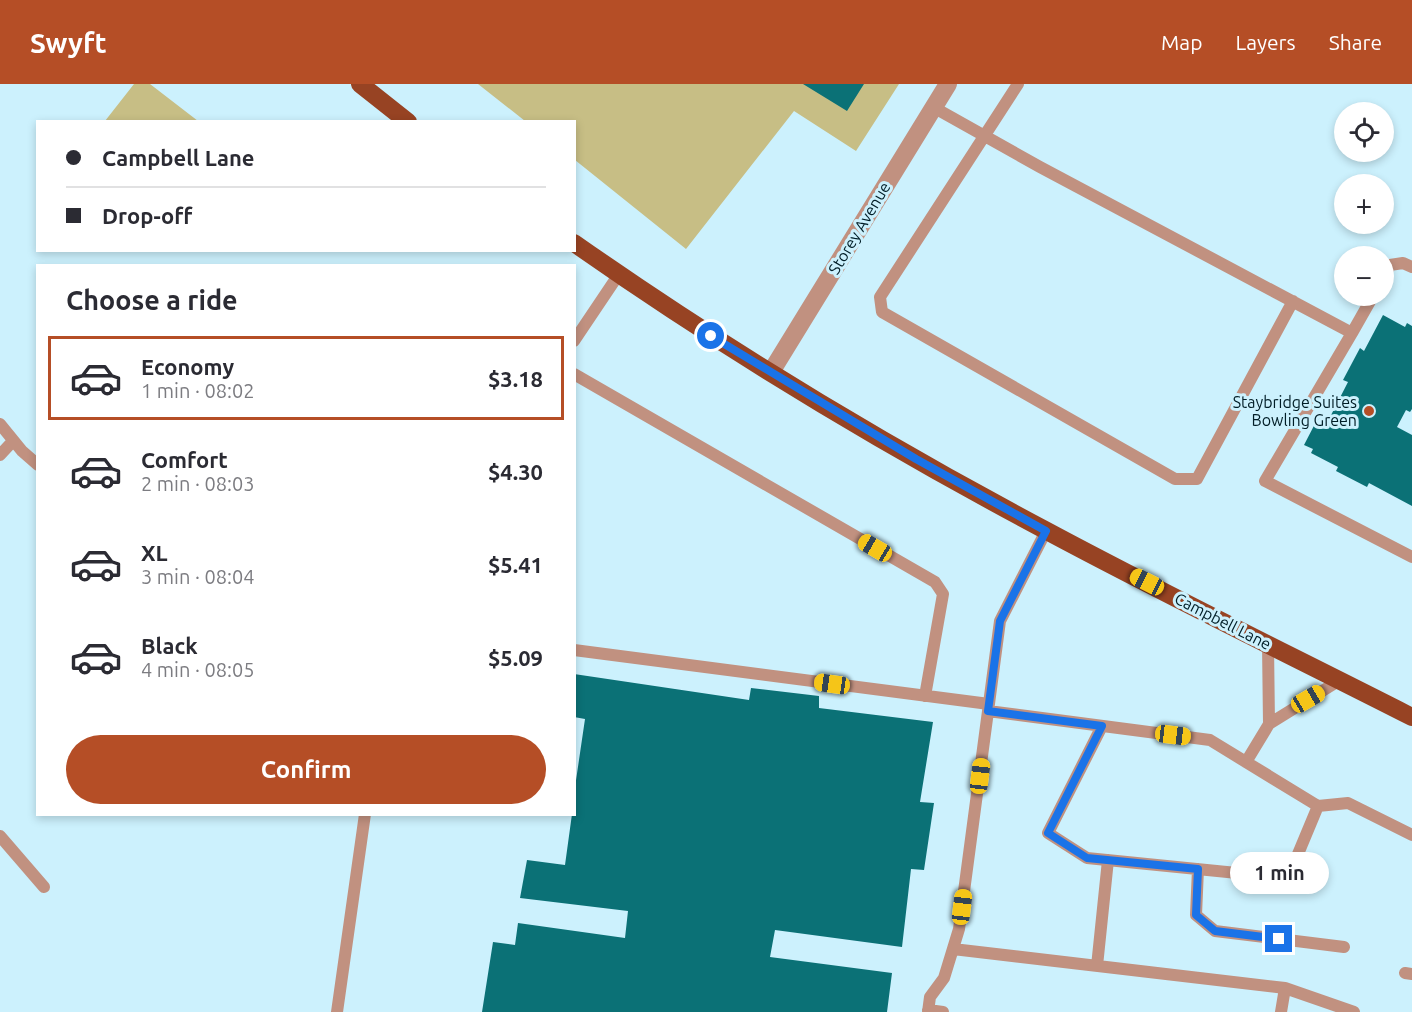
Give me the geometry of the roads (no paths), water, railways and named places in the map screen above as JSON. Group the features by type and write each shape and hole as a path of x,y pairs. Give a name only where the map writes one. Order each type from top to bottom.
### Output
{"main road":[{"path":"360,84 405,120"},
{"name":"Campbell Lane","path":"576,244 711,336 916,459 1046,531 1412,717"}],"street":[{"name":"Storey Avenue","path":"771,372 948,84"}],"lane":[{"path":"1018,84 880,297 882,312 1175,479 1197,479 1293,302"},
{"path":"933,107 1352,333"},
{"path":"1394,264 1403,262 1412,267"},
{"path":"576,337 619,274"},
{"path":"1367,306 1265,481 1412,557"},
{"path":"576,376 935,582 943,594 925,696"},
{"path":"0,424 13,441 36,463"},
{"path":"0,455 13,441"},
{"path":"943,1012 928,1011 930,996 944,978 959,929 1000,621 1046,531"},
{"path":"1268,644 1269,724"},
{"path":"576,650 925,696 1102,726 1210,740 1318,806 1348,802 1412,835"},
{"path":"1246,762 1269,724 1340,680"},
{"path":"1102,726 1048,833 1087,858 1288,878 1318,806"},
{"path":"337,1012 365,816"},
{"path":"0,836 44,887"},
{"path":"1097,966 1108,860"},
{"path":"1198,869 1196,915 1215,931 1344,947"},
{"path":"953,949 1285,988 1354,1012"},
{"path":"1281,1012 1285,988"}],"place":[{"name":"Staybridge Suites Bowling Green","path":"1369,411"}]}
